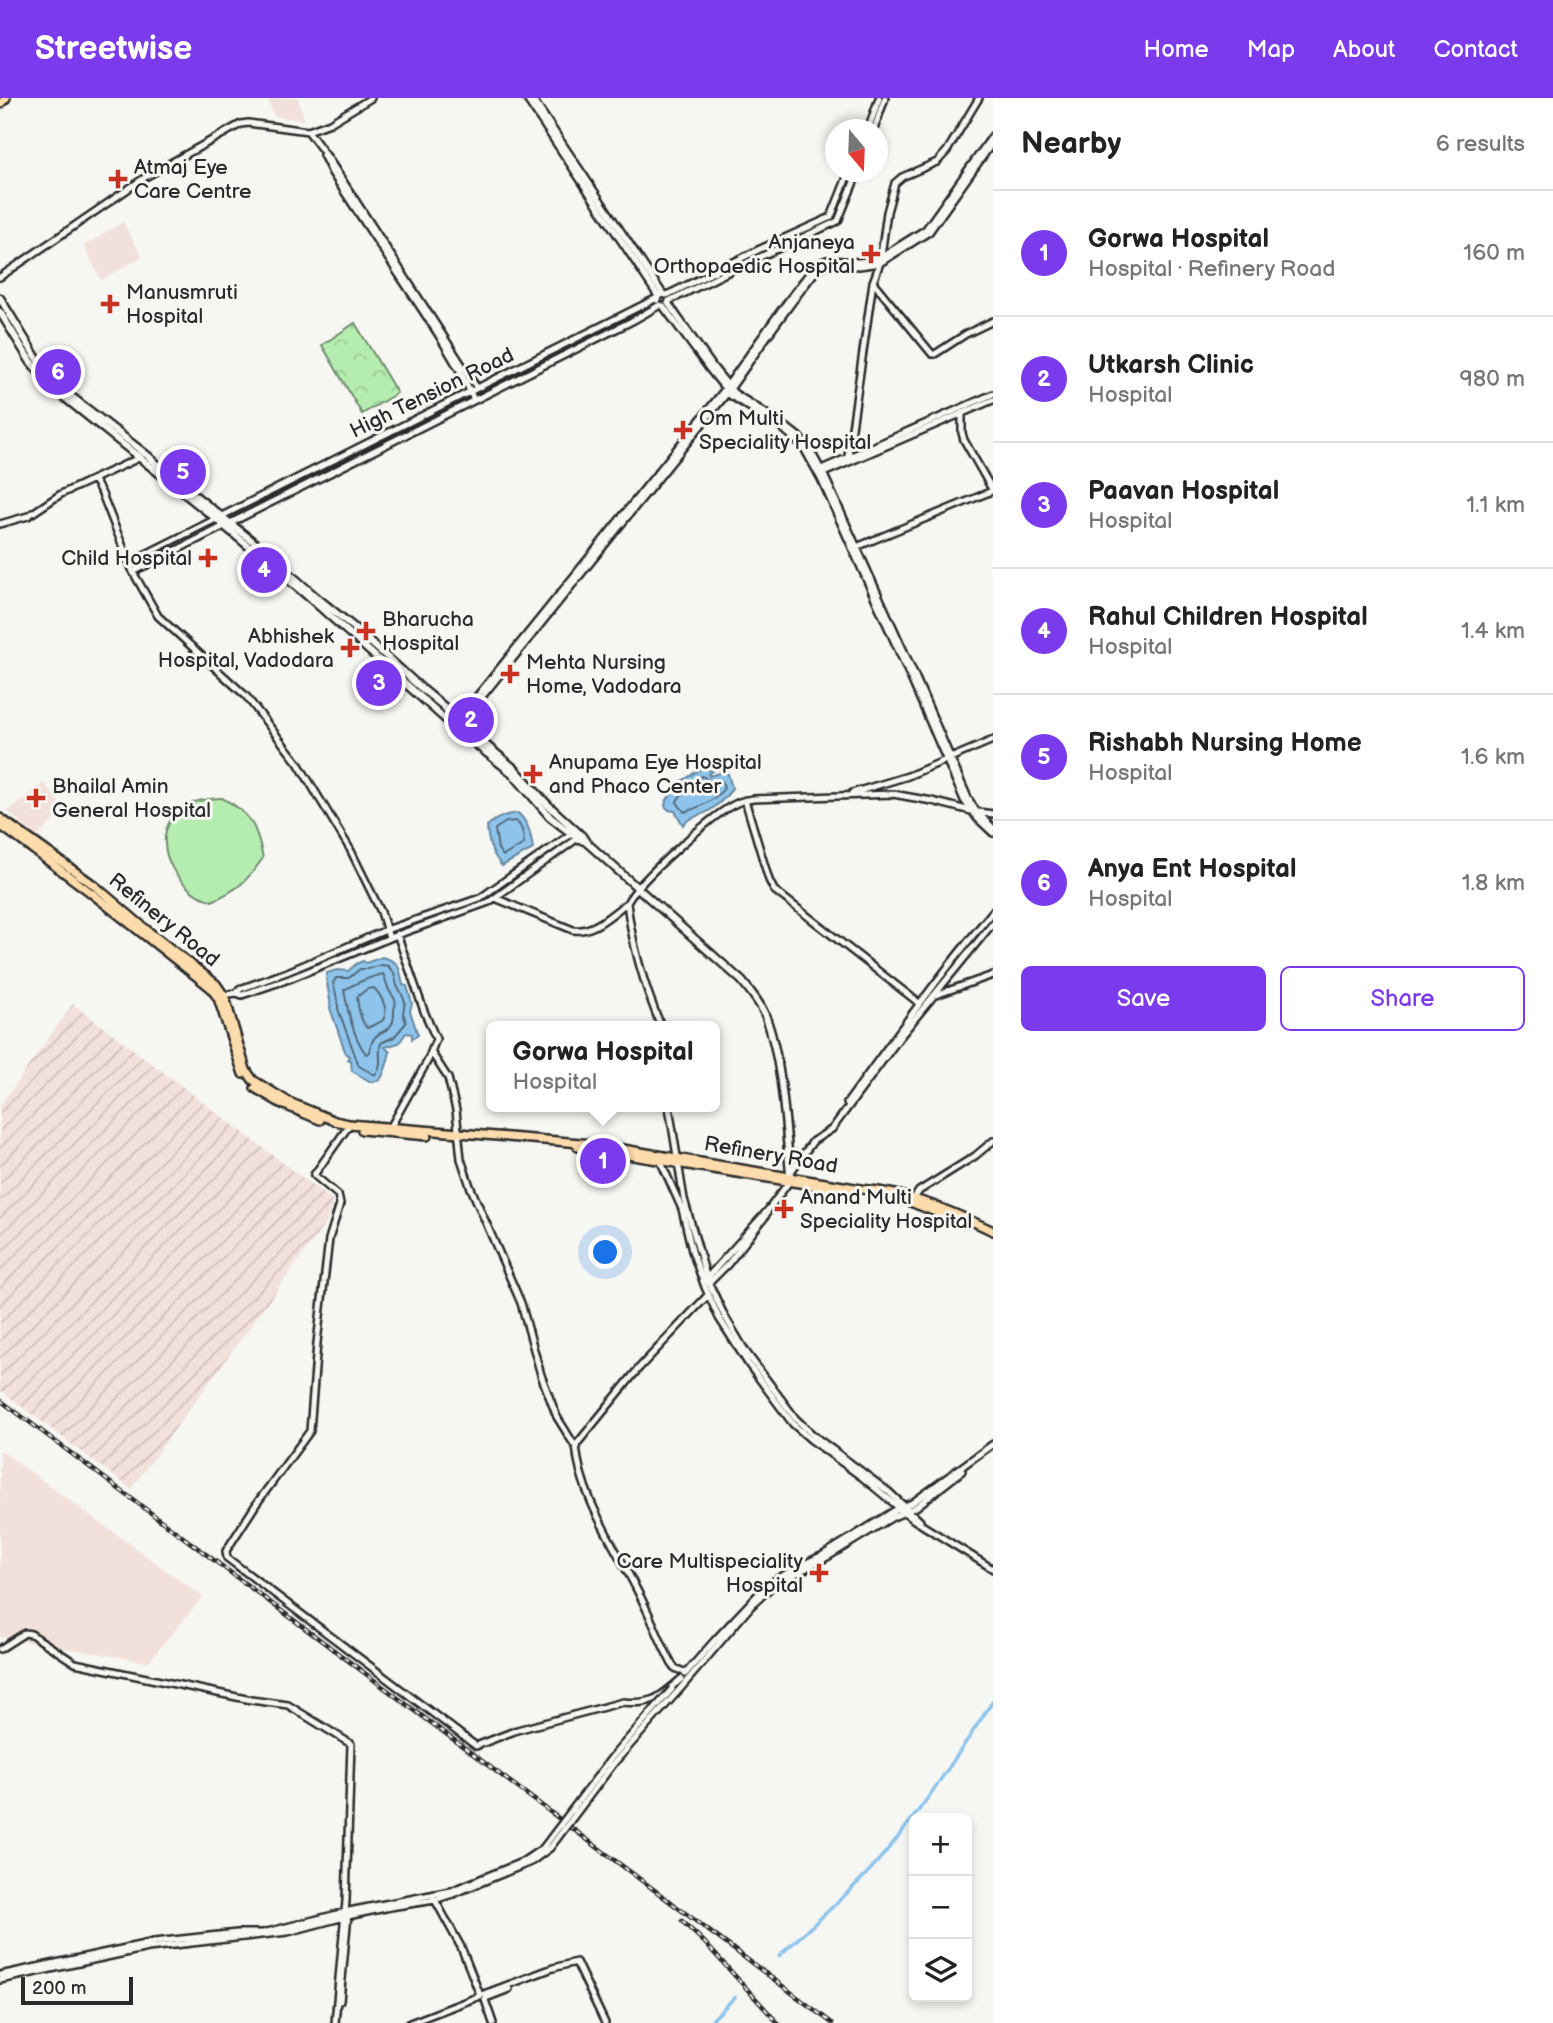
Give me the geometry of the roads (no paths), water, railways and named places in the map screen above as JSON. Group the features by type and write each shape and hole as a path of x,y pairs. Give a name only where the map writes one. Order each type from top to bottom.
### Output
{"main road":[{"path":"0,104 6,98"},
{"path":"0,298 54,383 144,456"},
{"path":"0,312 30,361 50,386 168,474 356,629 459,723 515,769 577,834 742,981 765,1015 774,1046 783,1102 790,1177"},
{"path":"227,524 454,727 512,773 550,817 577,834"},
{"name":"Refinery Road","path":"0,818 94,885 220,989 240,1068 250,1084 282,1104 335,1126 390,1128 458,1136"},
{"name":"Refinery Road","path":"0,825 221,996"},
{"name":"Refinery Road","path":"349,1126 553,1144 790,1177 947,1210 993,1231"},
{"name":"Refinery Road","path":"913,1201 993,1236"}],"street":[{"path":"0,277 147,176 240,124 308,131 330,123 371,98"},
{"path":"526,98 663,300 728,388 780,422 809,448 912,669 964,800 993,833"},
{"path":"532,98 663,300"},
{"path":"872,119 879,98"},
{"path":"878,119 885,98"},
{"path":"847,460 873,282 881,260 887,212 895,183 902,177 937,162 947,151 979,98"},
{"path":"308,131 473,389 474,400"},
{"path":"939,214 993,135"},
{"path":"459,723 728,388 766,328 819,263 833,260 881,260 926,229 993,142"},
{"path":"663,300 831,218 845,182"},
{"path":"787,241 840,220 854,182"},
{"path":"873,282 932,354 936,355 966,334 993,321"},
{"name":"High Tension Road","path":"130,562 473,389 663,300"},
{"name":"High Tension Road","path":"134,572 484,395 663,300"},
{"path":"473,389 484,395"},
{"path":"847,460 993,394"},
{"path":"819,472 993,400"},
{"path":"854,549 992,491 964,440 962,413"},
{"path":"0,526 28,516 61,494 144,456"},
{"path":"94,480 134,572 158,616 246,696 298,763 350,849 381,912 388,938"},
{"path":"844,795 898,779 993,740"},
{"path":"487,895 573,930 582,931 596,925 627,903 664,861 725,809 745,800 893,794 993,814"},
{"path":"745,800 774,890 921,1001"},
{"path":"973,811 993,828"},
{"path":"221,996 236,993 242,995 289,979 388,938 396,931 487,895 577,834"},
{"path":"236,993 240,989 386,930 396,931 484,904 577,834"},
{"path":"627,903 639,959 660,1021"},
{"path":"859,1089 921,1001 992,917"},
{"path":"706,1283 768,1210 813,1141 826,1131 992,917"},
{"path":"390,1128 436,1039 396,931"},
{"path":"921,1001 993,975"},
{"path":"431,1052 447,1078 457,1110 461,1158 470,1186 525,1313 535,1354 557,1417 576,1446 582,1479 672,1664 686,1674"},
{"path":"670,1112 684,1199 708,1295 742,1354 778,1400"},
{"path":"349,1126 314,1174 338,1195 340,1204 330,1239 317,1343 310,1431 257,1503 226,1551 227,1558 475,1746 517,1730 623,1702 640,1704 660,1696 681,1679"},
{"path":"913,1201 917,1193 930,1183 975,1156 993,1141"},
{"path":"659,1157 682,1209 692,1252 706,1283 746,1352 793,1424 923,1524 993,1569"},
{"path":"576,1446 639,1368 708,1295"},
{"path":"0,1978 154,1942 237,1933 263,1933 434,1898 531,1862 545,1852 614,1763 721,1639 768,1590 904,1509 993,1446"},
{"path":"452,1893 522,1862 543,1848 605,1766 766,1585 904,1509"},
{"path":"0,1649 25,1633 31,1634 75,1663 251,1700 288,1705 351,1744 346,1914 337,2023"},
{"path":"434,1898 456,1935 491,2023"},
{"path":"410,2023 553,1968 576,1962 604,2023"},
{"path":"418,2023 482,1996"}],"water":[{"path":"703,768 713,771 709,776 723,772 728,774 732,788 713,808 683,825 675,811 665,806 666,802 681,781"},
{"path":"518,813 527,825 533,849 502,866 491,848 487,826 501,817"},
{"path":"382,957 393,961 400,970 403,985 407,986 412,1003 410,1011 418,1035 412,1039 412,1034 406,1033 399,1043 385,1047 390,1052 385,1070 380,1080 371,1082 352,1071 351,1061 330,1008 327,973 348,971 363,961 366,963"}],"waterway":[{"path":"779,1956 847,1893 887,1851 934,1789 993,1701"},
{"path":"709,2023 735,1997"}],"railway":[{"path":"0,1400 832,2023"},
{"path":"682,1921 778,2023"}],"place":[{"name":"Atmaj Eye Care Centre","path":"118,179"},
{"name":"Anjaneya Orthopaedic Hospital","path":"871,254"},
{"name":"Manusmruti Hospital","path":"110,304"},
{"name":"Anya Ent Hospital","path":"58,372"},
{"name":"Om Multi Speciality Hospital","path":"683,430"},
{"name":"Rishabh Nursing Home","path":"183,472"},
{"name":"Child Hospital","path":"208,558"},
{"name":"Rahul Children Hospital","path":"264,570"},
{"name":"Bharucha Hospital","path":"366,631"},
{"name":"Abhishek Hospital, Vadodara","path":"350,648"},
{"name":"Mehta Nursing Home, Vadodara","path":"510,674"},
{"name":"Paavan Hospital","path":"379,683"},
{"name":"Utkarsh Clinic","path":"471,720"},
{"name":"Anupama Eye Hospital and Phaco Center","path":"533,774"},
{"name":"Bhailal Amin General Hospital","path":"36,798"},
{"name":"Gorwa Hospital","path":"603,1161"},
{"name":"Anand Multi Speciality Hospital","path":"784,1209"},
{"name":"Care Multispeciality Hospital","path":"819,1573"}]}
